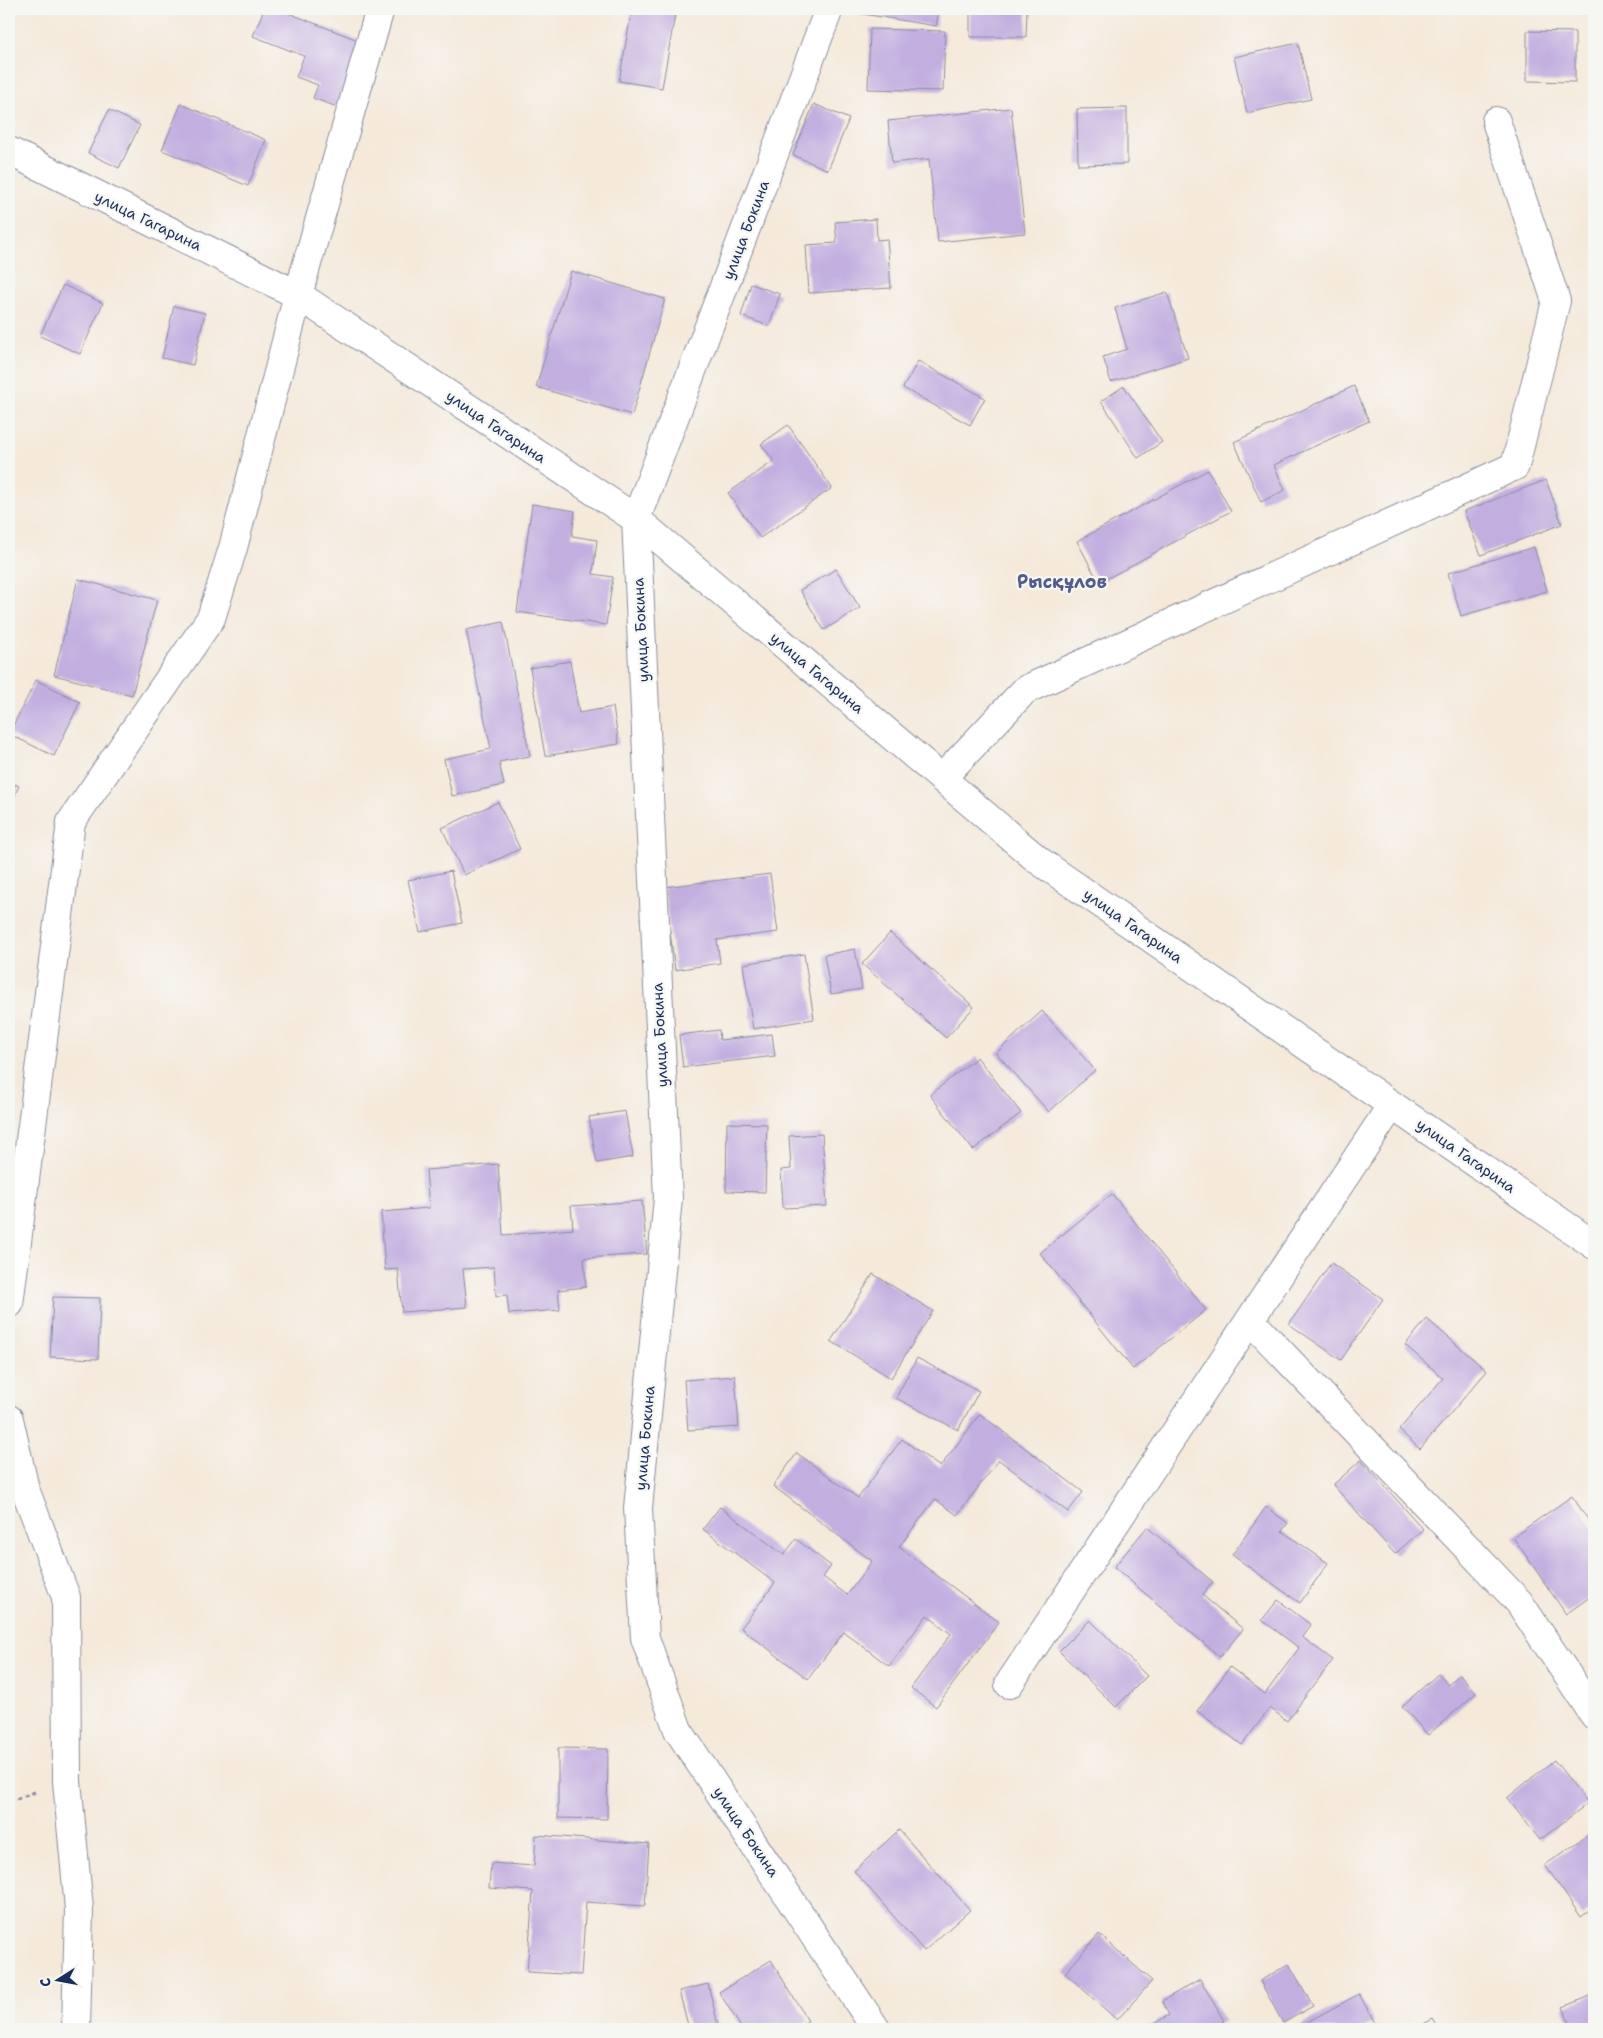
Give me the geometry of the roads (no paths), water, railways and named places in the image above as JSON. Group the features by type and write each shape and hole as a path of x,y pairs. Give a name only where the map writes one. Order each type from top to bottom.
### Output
{"street":[{"path":"9,1304 71,822 211,618 233,548 298,295 380,9"},
{"name":"улица Бокина","path":"829,9 636,520 668,1198 638,1508 645,1638 678,1730 876,2029"},
{"path":"942,778 1025,690 1515,466 1556,300 1496,121"},
{"name":"улица Гагарина","path":"9,151 298,295 636,520 1038,860 1594,1245"},
{"path":"1009,1684 1392,1105"},
{"path":"1250,1320 1519,1602 1594,1715"},
{"path":"9,1419 25,1489 66,1597 66,1781 79,1909 76,2029"}],"district":[{"name":"Рысқұлов","path":"1062,582"}]}
